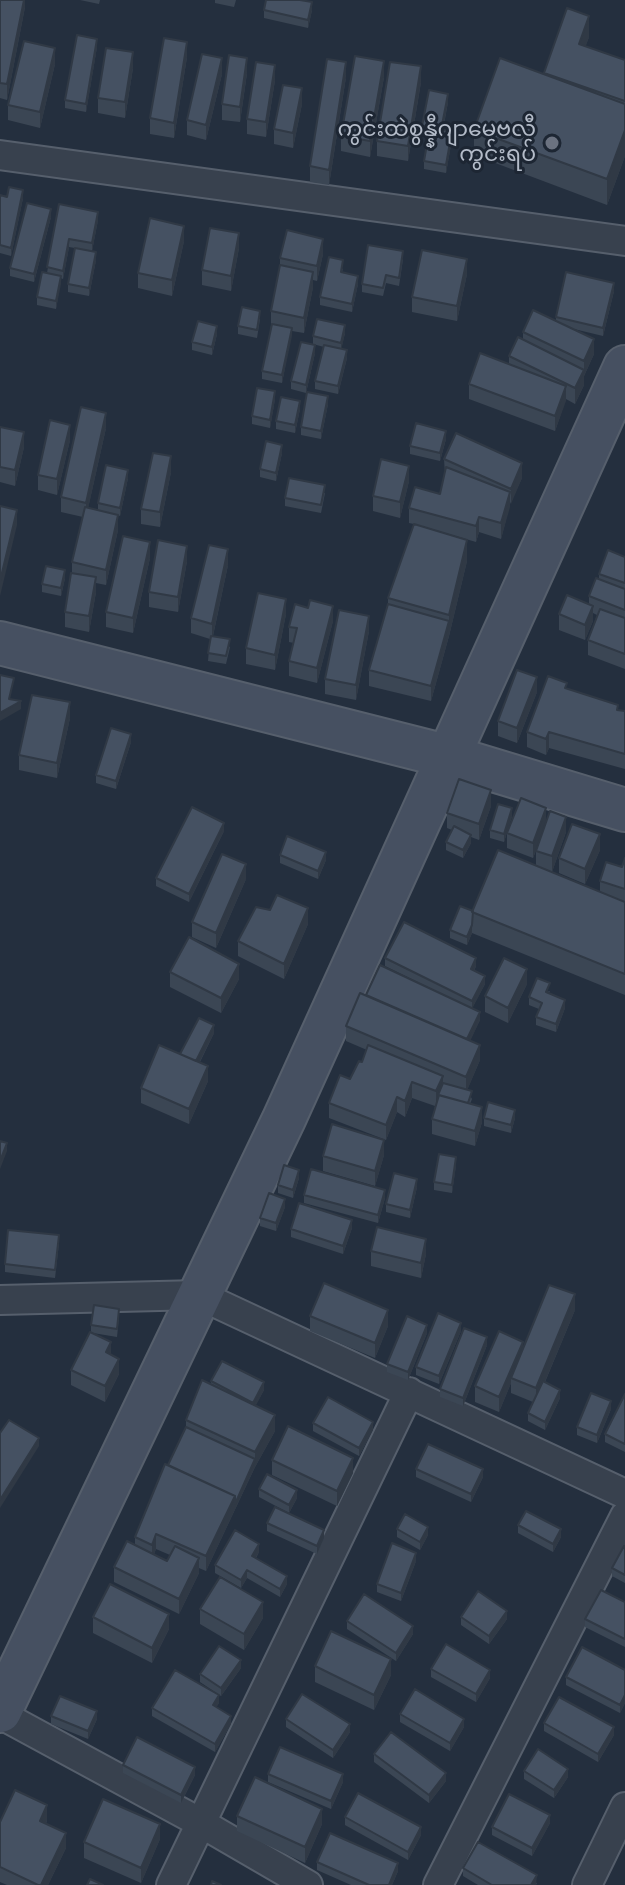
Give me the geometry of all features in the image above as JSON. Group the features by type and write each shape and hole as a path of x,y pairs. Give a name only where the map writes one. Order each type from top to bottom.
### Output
{"main road":[{"path":"0,1713 284,1119 625,367"},
{"path":"0,643 450,757 625,810"}],"street":[{"path":"0,155 625,241"},
{"path":"0,1300 199,1295 625,1494"},
{"path":"171,1885 409,1392"},
{"path":"438,1885 625,1516"},
{"path":"0,1713 308,1885"},
{"path":"587,1885 625,1807"}],"building":[{"path":"0,0 24,0 7,84 0,83"},
{"path":"266,0 312,2 308,20 264,10"},
{"path":"567,8 589,16 579,44 625,60 625,101 544,73"},
{"path":"77,35 97,39 86,104 65,100"},
{"path":"164,38 187,42 174,123 150,118"},
{"path":"24,41 55,48 40,112 8,105"},
{"path":"106,48 133,52 125,102 98,98"},
{"path":"202,54 222,58 206,125 187,120"},
{"path":"229,55 247,58 240,107 222,104"},
{"path":"355,56 384,61 370,141 341,136"},
{"name":"ကွင်းထဲစွန္နီဂျာမေဗလီ ကွင်းရပ်","path":"500,58 625,104 625,130 607,179 474,130"},
{"path":"327,59 346,62 329,170 310,166"},
{"path":"256,62 275,65 266,122 247,119"},
{"path":"390,62 421,66 408,146 377,141"},
{"path":"283,85 302,88 293,133 274,129"},
{"path":"429,90 448,94 441,130 452,131 446,165 424,161 430,127 422,126"},
{"path":"9,187 23,190 11,248 0,245 0,195 7,197"},
{"path":"27,203 51,209 34,274 10,268"},
{"path":"59,204 98,212 92,243 69,239 63,271 47,267"},
{"path":"150,218 184,226 172,280 138,273"},
{"path":"210,228 239,233 231,276 202,270"},
{"path":"287,230 323,239 317,266 280,258"},
{"path":"368,245 403,251 399,278 386,275 383,288 362,284"},
{"path":"75,248 96,252 89,288 68,284"},
{"path":"422,250 467,259 457,306 412,297"},
{"path":"329,257 343,260 341,272 358,276 352,304 320,297"},
{"path":"280,265 313,272 304,318 271,311"},
{"path":"42,272 61,276 56,301 37,297"},
{"path":"566,272 614,283 603,328 556,317"},
{"path":"242,307 260,311 257,330 238,326"},
{"path":"533,310 594,339 584,361 523,332"},
{"path":"317,319 345,325 341,343 313,336"},
{"path":"198,321 217,326 212,347 192,342"},
{"path":"272,324 292,328 282,375 262,371"},
{"path":"518,337 584,370 575,388 509,356"},
{"path":"301,342 315,345 306,385 291,381"},
{"path":"324,345 347,350 338,386 315,381"},
{"path":"480,353 566,386 555,416 469,384"},
{"path":"257,388 275,391 270,420 252,416"},
{"path":"307,392 328,396 321,431 301,427"},
{"path":"281,397 300,401 295,425 276,421"},
{"path":"81,407 106,413 86,503 61,497"},
{"path":"50,420 70,425 57,479 38,475"},
{"path":"416,423 446,431 440,453 410,446"},
{"path":"0,427 24,432 15,470 0,467"},
{"path":"456,433 522,463 511,489 444,459"},
{"path":"266,441 282,445 276,473 260,469"},
{"path":"153,453 171,456 160,512 141,509"},
{"path":"381,459 409,466 400,502 373,496"},
{"path":"106,465 128,470 120,508 98,503"},
{"path":"446,467 510,492 501,523 479,517 476,526 409,508 415,487 440,494"},
{"path":"289,478 325,485 321,505 285,498"},
{"path":"0,506 17,510 0,581"},
{"path":"85,507 118,515 106,570 72,562"},
{"path":"414,524 467,540 449,615 388,598"},
{"path":"123,536 150,542 133,618 106,612"},
{"path":"158,540 187,546 178,597 149,592"},
{"path":"209,545 228,549 212,624 191,618"},
{"path":"608,550 625,557 625,583 599,574"},
{"path":"46,566 65,570 61,588 42,584"},
{"path":"71,573 96,577 89,616 65,612"},
{"path":"596,578 625,589 625,610 589,596"},
{"path":"258,593 286,599 275,655 246,648"},
{"path":"567,595 593,606 585,625 559,614"},
{"path":"310,600 333,606 317,668 289,661 297,628 289,627 295,604 308,608"},
{"path":"388,604 449,621 431,686 369,670"},
{"path":"600,609 625,618 625,654 588,640"},
{"path":"339,610 369,616 356,685 325,679"},
{"path":"211,636 230,639 226,656 208,653"},
{"path":"517,670 537,677 517,728 498,721"},
{"path":"0,675 14,678 9,699 21,701 0,713"},
{"path":"548,676 567,683 565,688 618,705 617,710 625,711 625,754 549,732 546,739 527,732"},
{"path":"32,695 70,702 57,763 19,755"},
{"path":"111,728 131,734 116,781 96,775"},
{"path":"459,779 491,790 479,824 447,813"},
{"path":"521,798 546,808 533,843 507,833"},
{"path":"498,804 512,808 504,834 490,830"},
{"path":"192,807 224,823 189,894 156,878"},
{"path":"550,811 566,817 552,856 536,851"},
{"path":"572,824 600,834 585,869 559,858"},
{"path":"454,826 471,835 463,850 446,842"},
{"path":"287,836 326,852 318,871 280,855"},
{"path":"498,850 625,902 625,974 472,912"},
{"path":"222,854 246,864 216,933 192,922"},
{"path":"625,858 625,889 600,881 606,862 622,867"},
{"path":"277,895 308,908 284,964 238,941 256,907 270,910"},
{"path":"460,906 473,911 467,937 450,930"},
{"path":"404,922 476,958 471,969 485,976 472,1001 385,958"},
{"path":"189,937 239,964 221,998 170,972"},
{"path":"504,958 527,969 508,1008 485,996"},
{"path":"380,965 480,1012 467,1039 366,995"},
{"path":"537,978 550,983 546,992 565,1000 556,1024 536,1017 542,1003 529,997"},
{"path":"360,993 480,1045 466,1077 346,1026"},
{"path":"199,1018 214,1025 196,1061 180,1054"},
{"path":"159,1045 208,1066 189,1109 141,1088"},
{"path":"368,1045 443,1076 436,1091 412,1082 405,1101 397,1097 386,1125 329,1103 340,1075 350,1079 359,1061 362,1062"},
{"path":"443,1083 472,1091 468,1103 438,1095"},
{"path":"439,1095 482,1107 475,1131 432,1119"},
{"path":"488,1102 515,1110 511,1125 484,1118"},
{"path":"332,1124 384,1140 375,1171 323,1156"},
{"path":"0,1141 7,1143 0,1161"},
{"path":"439,1154 456,1157 452,1185 434,1182"},
{"path":"284,1165 299,1170 293,1190 278,1185"},
{"path":"311,1169 385,1190 378,1215 304,1195"},
{"path":"394,1173 417,1179 410,1210 386,1204"},
{"path":"269,1193 285,1199 276,1223 260,1218"},
{"path":"299,1203 352,1220 343,1246 291,1229"},
{"path":"377,1227 426,1239 421,1263 371,1251"},
{"path":"8,1230 59,1235 55,1270 5,1264"},
{"path":"324,1283 388,1310 375,1343 310,1316"},
{"path":"549,1285 575,1294 536,1388 511,1378"},
{"path":"94,1305 119,1309 117,1329 91,1325"},
{"path":"438,1313 461,1323 439,1376 416,1367"},
{"path":"407,1316 427,1325 408,1372 387,1364"},
{"path":"464,1328 487,1337 463,1398 440,1389"},
{"path":"499,1331 523,1342 499,1397 475,1386"},
{"path":"90,1332 111,1342 106,1352 119,1359 105,1386 71,1370"},
{"path":"222,1361 264,1382 253,1403 211,1381"},
{"path":"202,1380 275,1415 255,1452 186,1420"},
{"path":"543,1381 560,1390 545,1422 528,1413"},
{"path":"591,1393 611,1401 597,1435 577,1427"},
{"path":"625,1394 625,1444 605,1434"},
{"path":"328,1397 373,1422 359,1448 313,1423"},
{"path":"9,1420 39,1438 0,1500 0,1433"},
{"path":"288,1426 353,1458 337,1491 272,1460"},
{"path":"186,1427 255,1459 235,1504 235,1496 168,1465"},
{"path":"428,1444 483,1469 471,1494 416,1469"},
{"path":"165,1464 235,1496 206,1556 156,1534 152,1545 135,1537"},
{"path":"267,1474 297,1490 289,1505 259,1489"},
{"path":"275,1507 324,1530 317,1546 267,1523"},
{"path":"526,1511 561,1529 553,1544 518,1525"},
{"path":"405,1514 428,1527 420,1542 397,1529"},
{"path":"235,1530 259,1544 252,1556 287,1576 280,1589 247,1570 241,1580 215,1565"},
{"path":"127,1541 167,1561 175,1546 199,1558 179,1599 114,1567"},
{"path":"392,1543 416,1553 401,1593 377,1584"},
{"path":"625,1546 625,1575 612,1568"},
{"path":"220,1577 263,1602 244,1634 200,1609"},
{"path":"110,1584 169,1614 152,1648 93,1617"},
{"path":"601,1590 625,1602 625,1639 585,1619"},
{"path":"478,1591 507,1611 489,1636 461,1617"},
{"path":"364,1594 413,1626 396,1653 347,1621"},
{"path":"331,1631 391,1659 374,1695 315,1666"},
{"path":"446,1644 490,1670 476,1694 431,1669"},
{"path":"219,1646 241,1660 221,1688 200,1674"},
{"path":"582,1647 625,1670 625,1695 620,1705 566,1677"},
{"path":"175,1670 219,1695 213,1705 231,1716 215,1744 152,1708"},
{"path":"415,1689 464,1719 450,1743 400,1714"},
{"path":"302,1694 350,1724 333,1750 286,1719"},
{"path":"60,1696 97,1711 88,1731 51,1716"},
{"path":"559,1697 614,1727 598,1754 544,1723"},
{"path":"391,1732 446,1773 429,1795 374,1754"},
{"path":"137,1737 195,1767 181,1795 123,1765"},
{"path":"280,1747 343,1774 331,1801 268,1774"},
{"path":"538,1749 568,1769 554,1790 524,1771"},
{"path":"255,1777 322,1809 305,1847 237,1816"},
{"path":"15,1790 47,1805 40,1821 66,1833 41,1885 0,1867 0,1822"},
{"path":"358,1793 421,1827 408,1852 345,1817"},
{"path":"509,1794 550,1815 532,1848 492,1827"},
{"path":"103,1799 160,1824 141,1868 84,1842"},
{"path":"330,1833 398,1863 389,1885 369,1885 317,1862"},
{"path":"478,1842 537,1875 531,1885 492,1885 463,1868"},
{"path":"90,1879 103,1885 87,1885"}],"place":[{"name":"ကွင်းထဲစွန္နီဂျာမေဗလီ ကွင်းရပ်","path":"552,143"}]}
